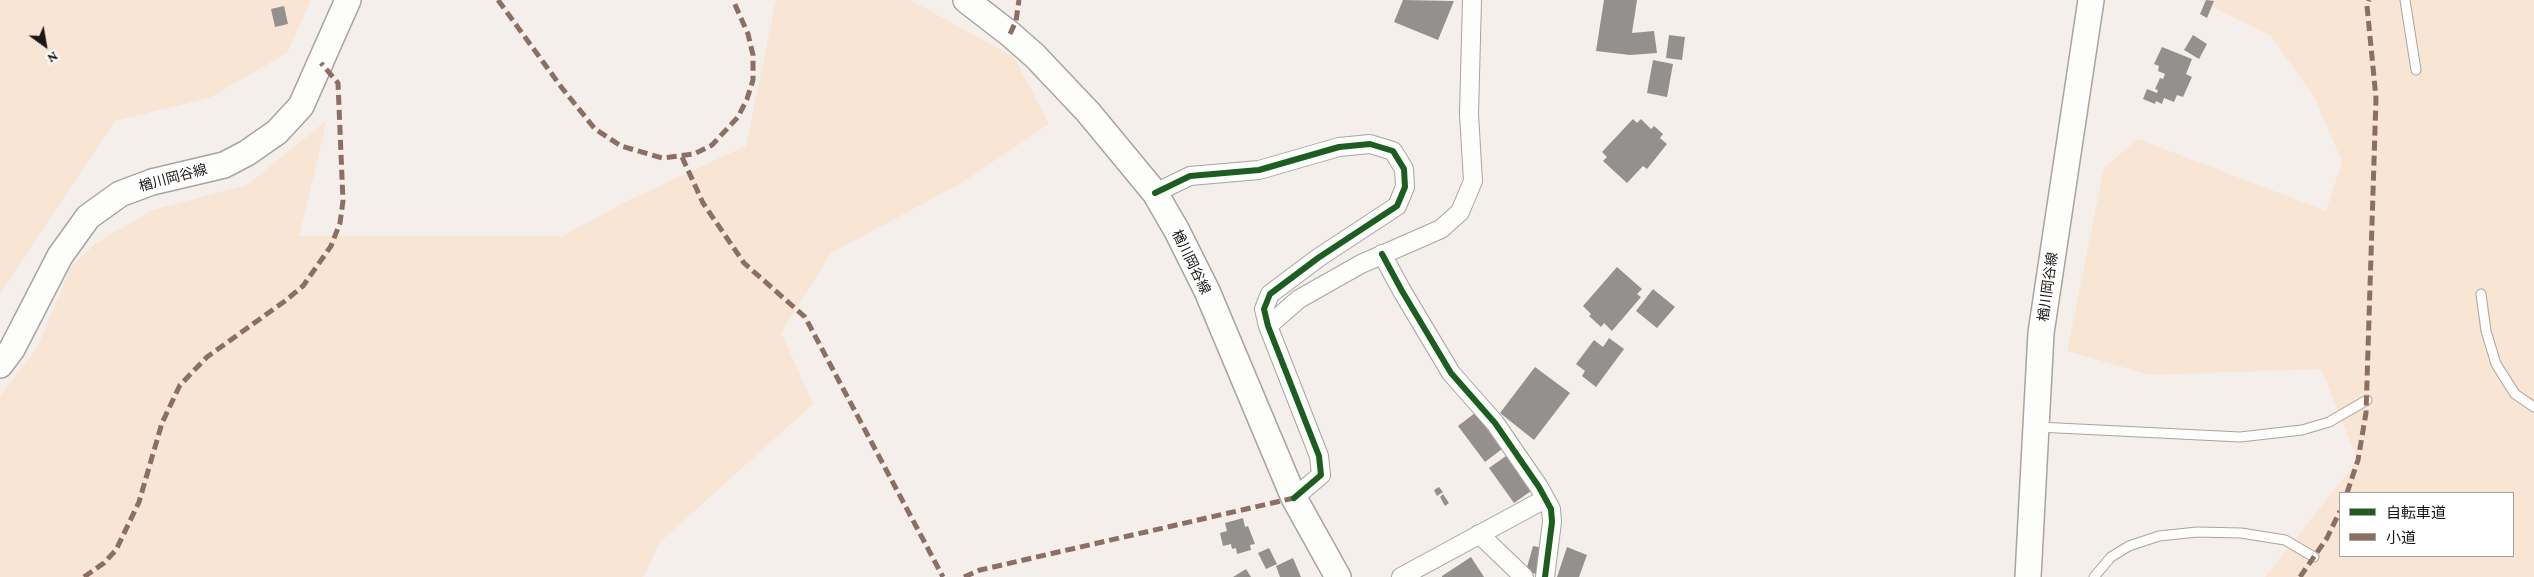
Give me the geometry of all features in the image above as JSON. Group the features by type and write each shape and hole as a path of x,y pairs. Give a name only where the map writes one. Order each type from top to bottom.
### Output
{"main road":[{"name":"楢川岡谷線","path":"966,0 1035,56 1088,112 1154,193 1177,231 1207,291 1294,498 1338,577"},
{"name":"楢川岡谷線","path":"2028,577 2041,333 2091,0"},
{"name":"楢川岡谷線","path":"0,365 12,348 60,256 88,217 120,194 152,182 224,165 247,153 277,132 301,106 345,1"}],"street":[{"path":"1268,326 1299,299 1382,254 1441,229 1460,212 1473,181 1469,114 1472,0"},
{"path":"1154,193 1190,176 1259,170 1339,147 1370,144 1393,151 1404,169 1405,187 1397,206 1318,258 1270,294 1264,310 1268,326 1319,456 1321,475 1294,498"},
{"path":"1382,254 1451,373 1495,424 1551,509 1552,522 1545,577"},
{"path":"1402,577 1545,499"},
{"path":"1479,534 1524,577"}],"lane":[{"path":"2405,0 2416,70"},
{"path":"2480,294 2486,331 2496,364 2515,394 2534,407"},
{"path":"2035,427 2240,437 2302,430 2330,422 2367,400"},
{"path":"2094,577 2111,557 2129,546 2159,536 2197,532 2242,533 2285,540 2314,557"}],"shaded area":[{"path":"0,0 311,0 287,53 209,98 115,121 0,294"},
{"path":"776,0 910,0 1014,57 1049,124 958,185 831,253 781,333 813,404 660,542 643,577 0,577 0,396 37,348 71,267 96,243 153,210 247,185 327,120 299,236 563,236 625,202 746,146"},
{"path":"2198,0 2534,0 2534,577 2265,577 2358,460 2321,369 2150,375 2067,351 2104,168 2138,139 2326,211 2342,162 2315,98 2271,36"}],"building":[{"path":"1403,0 1454,1 1438,40 1394,22"},
{"path":"1604,0 1637,0 1632,33 1654,31 1657,53 1630,55 1596,51"},
{"path":"2206,0 2214,1 2207,18 2200,14"},
{"path":"284,6 288,24 275,27 271,9"},
{"path":"1669,35 1685,37 1682,60 1666,58"},
{"path":"2193,35 2207,44 2199,59 2184,50"},
{"path":"2162,47 2192,59 2186,74 2192,77 2183,97 2177,95 2174,102 2164,98 2162,104 2156,101 2155,104 2143,99 2147,89 2157,93 2158,90 2155,89 2160,78 2163,79 2165,74 2158,71 2159,66 2154,64"},
{"path":"1653,60 1673,64 1667,97 1647,93"},
{"path":"1633,119 1637,123 1641,119 1651,129 1654,126 1663,134 1660,138 1667,144 1647,169 1643,166 1627,183 1603,161 1607,157 1602,152"},
{"path":"1617,267 1642,289 1637,294 1641,297 1612,331 1604,323 1601,327 1589,316 1591,314 1583,306"},
{"path":"1653,289 1675,307 1657,328 1636,311"},
{"path":"1609,338 1624,349 1596,387 1582,376 1585,371 1576,364 1594,340 1603,347"},
{"path":"1535,367 1570,393 1534,440 1500,413"},
{"path":"1475,413 1502,449 1485,462 1458,426"},
{"path":"1506,456 1531,491 1514,503 1489,468"},
{"path":"1439,487 1443,492 1437,496 1434,490"},
{"path":"1443,494 1449,503 1445,506 1440,497"},
{"path":"1243,518 1245,527 1248,526 1255,544 1250,545 1251,550 1237,554 1236,548 1232,549 1231,544 1223,546 1220,533 1227,531 1225,523"},
{"path":"1533,546 1543,548 1536,574 1526,571"},
{"path":"1567,547 1587,555 1579,577 1557,577"},
{"path":"1269,548 1277,564 1266,569 1258,553"},
{"path":"1471,557 1484,577 1442,577 1442,576"},
{"path":"1293,558 1301,577 1280,577 1276,566"},
{"path":"1246,569 1251,577 1233,577"}],"marked path":[{"path":"498,0 562,88 595,129 621,146 662,158 694,154 712,145 738,117 747,99 753,80 753,55 748,34 733,0"},
{"path":"1010,34 1016,21 1019,0"},
{"path":"2347,492 2358,460 2366,413 2376,98 2367,6 2369,0"},
{"path":"84,577 104,563 116,550 139,502 162,423 180,385 207,357 303,286 331,246 340,223 343,201 338,83 321,63"},
{"path":"682,157 703,203 744,263 805,317 943,577"},
{"path":"964,577 980,570 1294,498"},
{"path":"2300,577 2327,538 2339,513"}],"cycle path":[{"path":"1155,193 1190,176 1259,170 1339,147 1370,144 1393,151 1404,169 1405,187 1397,206 1318,258 1270,294 1264,309 1268,326 1319,456 1321,475 1294,498"},
{"path":"1382,254 1451,373 1495,423 1539,487 1551,509 1552,522 1545,577"}]}
